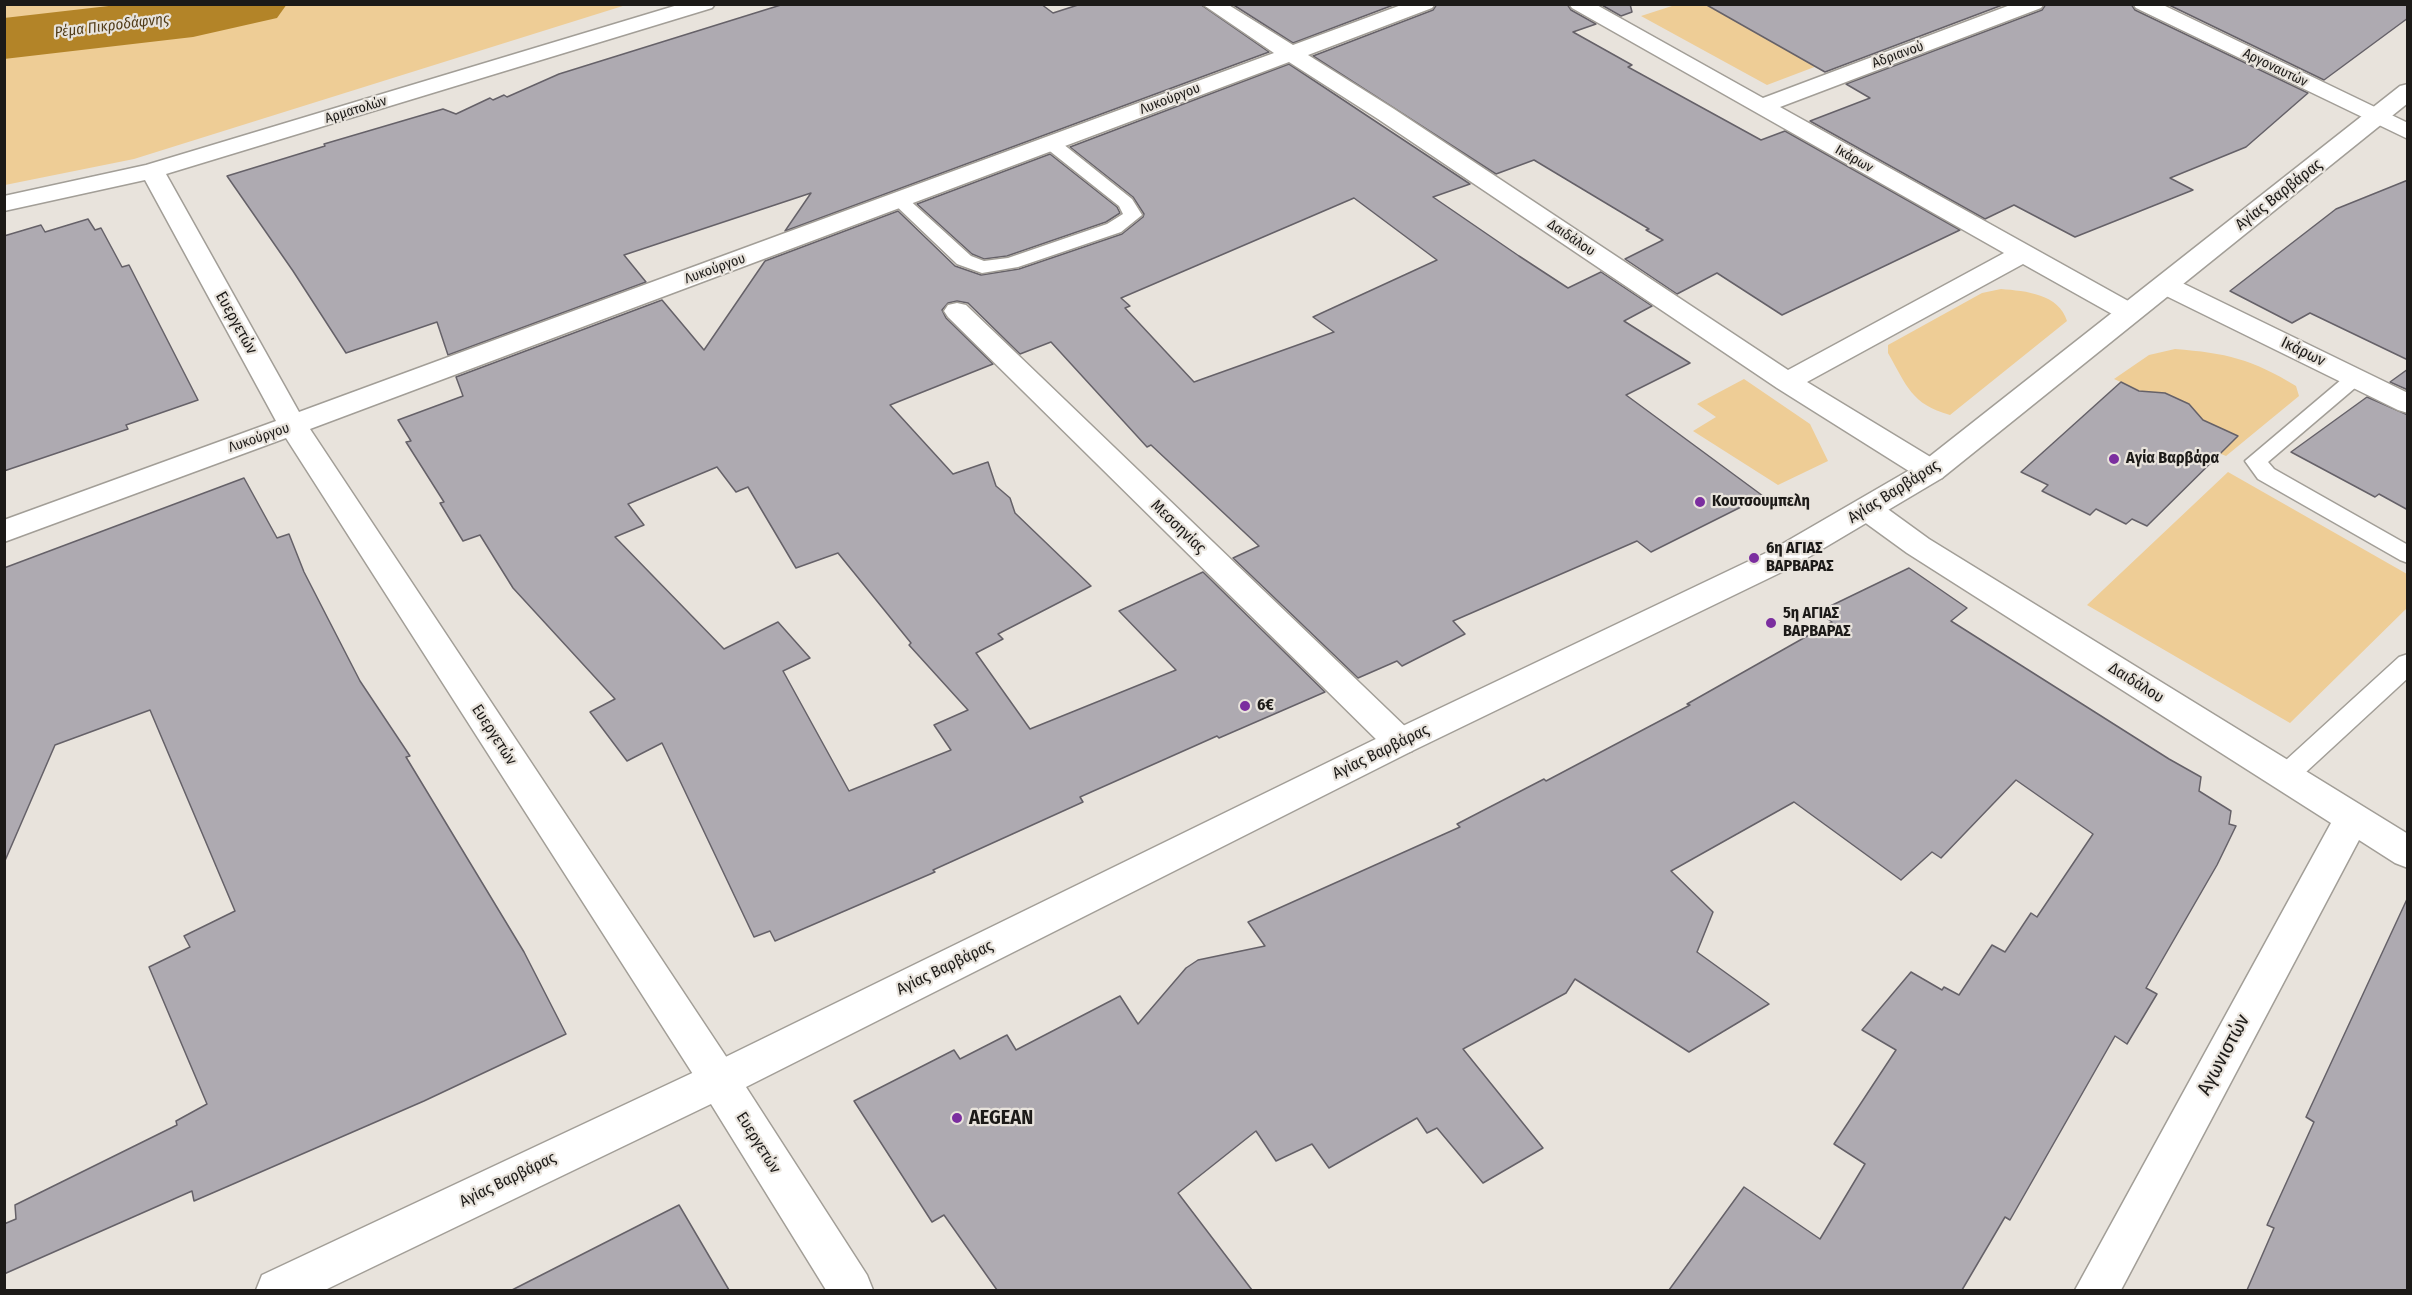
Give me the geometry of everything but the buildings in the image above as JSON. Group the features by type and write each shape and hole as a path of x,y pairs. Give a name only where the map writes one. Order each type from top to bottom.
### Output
{"street":[{"name":"Αρματολών","path":"4,204 152,171 705,4"},
{"name":"Δαιδάλου","path":"1212,4 1386,114 1787,382 1931,471"},
{"name":"Λυκούργου","path":"4,532 1425,4"},
{"name":"Ικάρων","path":"1579,4 2130,313"},
{"name":"Αδριανού","path":"1761,106 2034,4"},
{"name":"Αργοναυτών","path":"2143,4 2408,132"},
{"name":"Αγίας Βαρβάρας","path":"278,1290 719,1080 1400,742 1781,559 1931,471 2408,91"},
{"name":"Ευεργετών","path":"152,171 293,426 719,1080 851,1290"},
{"path":"1787,382 2022,254"},
{"name":"Ικάρων","path":"2165,285 2408,404"},
{"name":"Μεσσηνίας","path":"957,311 1400,742"},
{"name":"Δαιδάλου","path":"1867,509 1918,546 2408,853"},
{"name":"Αγωνιστών","path":"2097,1290 2352,819"}],"lane":[{"path":"899,200 964,260 982,267 1011,263 1114,228 1133,215 1126,203 1052,144"},
{"path":"2355,378 2256,461 2266,474 2408,555"},
{"path":"2284,777 2408,663"}],"shaded area":[{"path":"5,4 626,5 134,159 5,185"},
{"path":"1675,5 1816,5 1883,41 1767,85 1641,16"},
{"path":"2001,289 2031,293 2049,300 2063,312 2067,321 1950,415 1937,411 1918,399 1906,384 1888,353 1888,345 1982,293"},
{"path":"2175,349 2224,355 2252,363 2296,386 2299,396 2226,456 2204,447 2222,429 2114,379 2149,355"},
{"path":"1744,379 1810,424 1828,461 1778,485 1693,431 1716,417 1697,404"},
{"path":"2228,472 2407,574 2407,608 2290,723 2087,605"}],"waterway":[{"name":"Ρέμα Πικροδάφνης","path":"4,39 193,17 254,4"}],"place":[{"name":"Αγία Βαρβάρα","path":"2114,459"},
{"name":"Κουτσουμπελη","path":"1700,502"},
{"name":"6η ΑΓΙΑΣ ΒΑΡΒΑΡΑΣ","path":"1754,558"},
{"name":"5η ΑΓΙΑΣ ΒΑΡΒΑΡΑΣ","path":"1771,623"},
{"name":"6€","path":"1245,706"},
{"name":"AEGEAN","path":"957,1118"}]}
